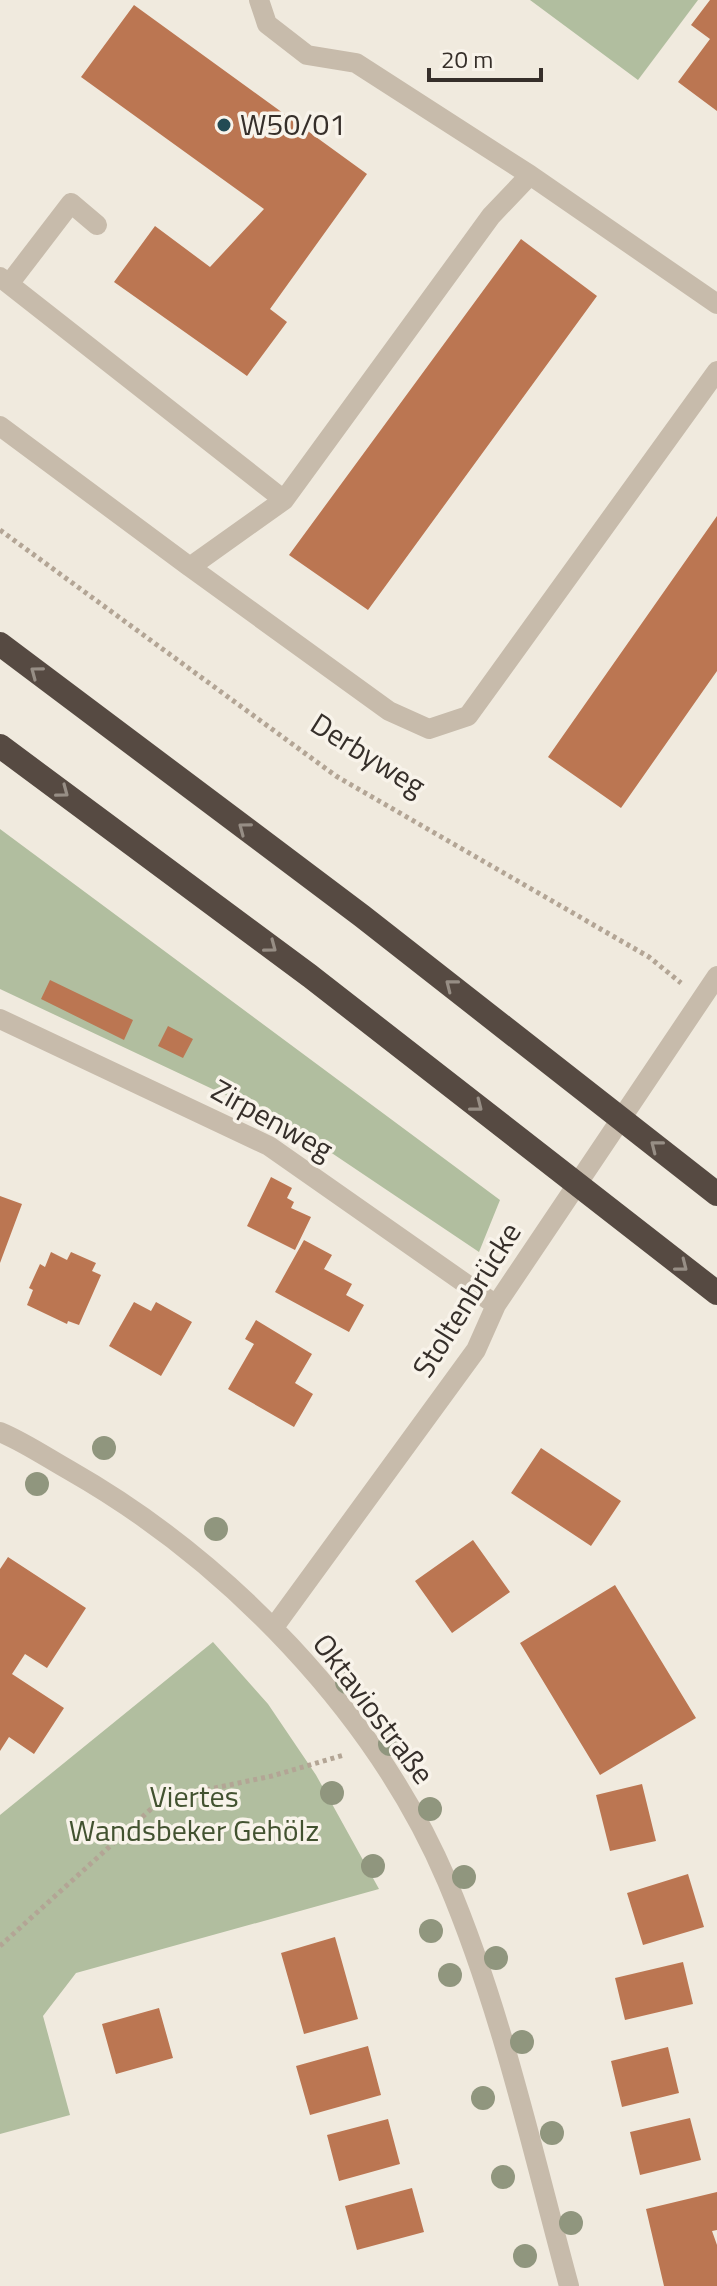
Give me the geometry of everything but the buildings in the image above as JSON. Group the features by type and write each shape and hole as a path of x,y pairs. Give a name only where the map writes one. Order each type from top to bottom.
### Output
{"highway":[{"path":"0,644 362,916 717,1194"},
{"path":"0,746 310,976 717,1293"}],"street":[{"path":"259,0 267,24 307,55 356,63 530,175 717,304"},
{"path":"190,567 284,500 491,216 530,175"},
{"path":"97,225 71,203 5,280 284,500"},
{"path":"0,426 389,711 429,729 468,716 717,371"},
{"name":"Stoltenbrücke","path":"274,1627 476,1350 496,1305 659,1065 709,1004 717,976"},
{"name":"Zirpenweg","path":"0,1019 269,1146 496,1305"},
{"name":"Oktaviostraße","path":"0,1432 103,1489 154,1523 219,1575 274,1627 371,1746 416,1818 446,1879 478,1959 569,2286"}],"path":[{"name":"Derbyweg","path":"0,530 336,776 649,957 709,1004"},
{"path":"0,1946 162,1799 272,1776 371,1746"}],"green space":[{"path":"530,0 698,0 638,80"},
{"path":"0,829 500,1200 479,1252 293,1127 0,989"},
{"name":"Viertes Wandsbeker Gehölz","path":"213,1642 268,1704 316,1775 379,1889 76,1973 43,2016 70,2115 0,2134 0,1815"}],"place":[{"name":"W50/01","path":"224,125"}]}
